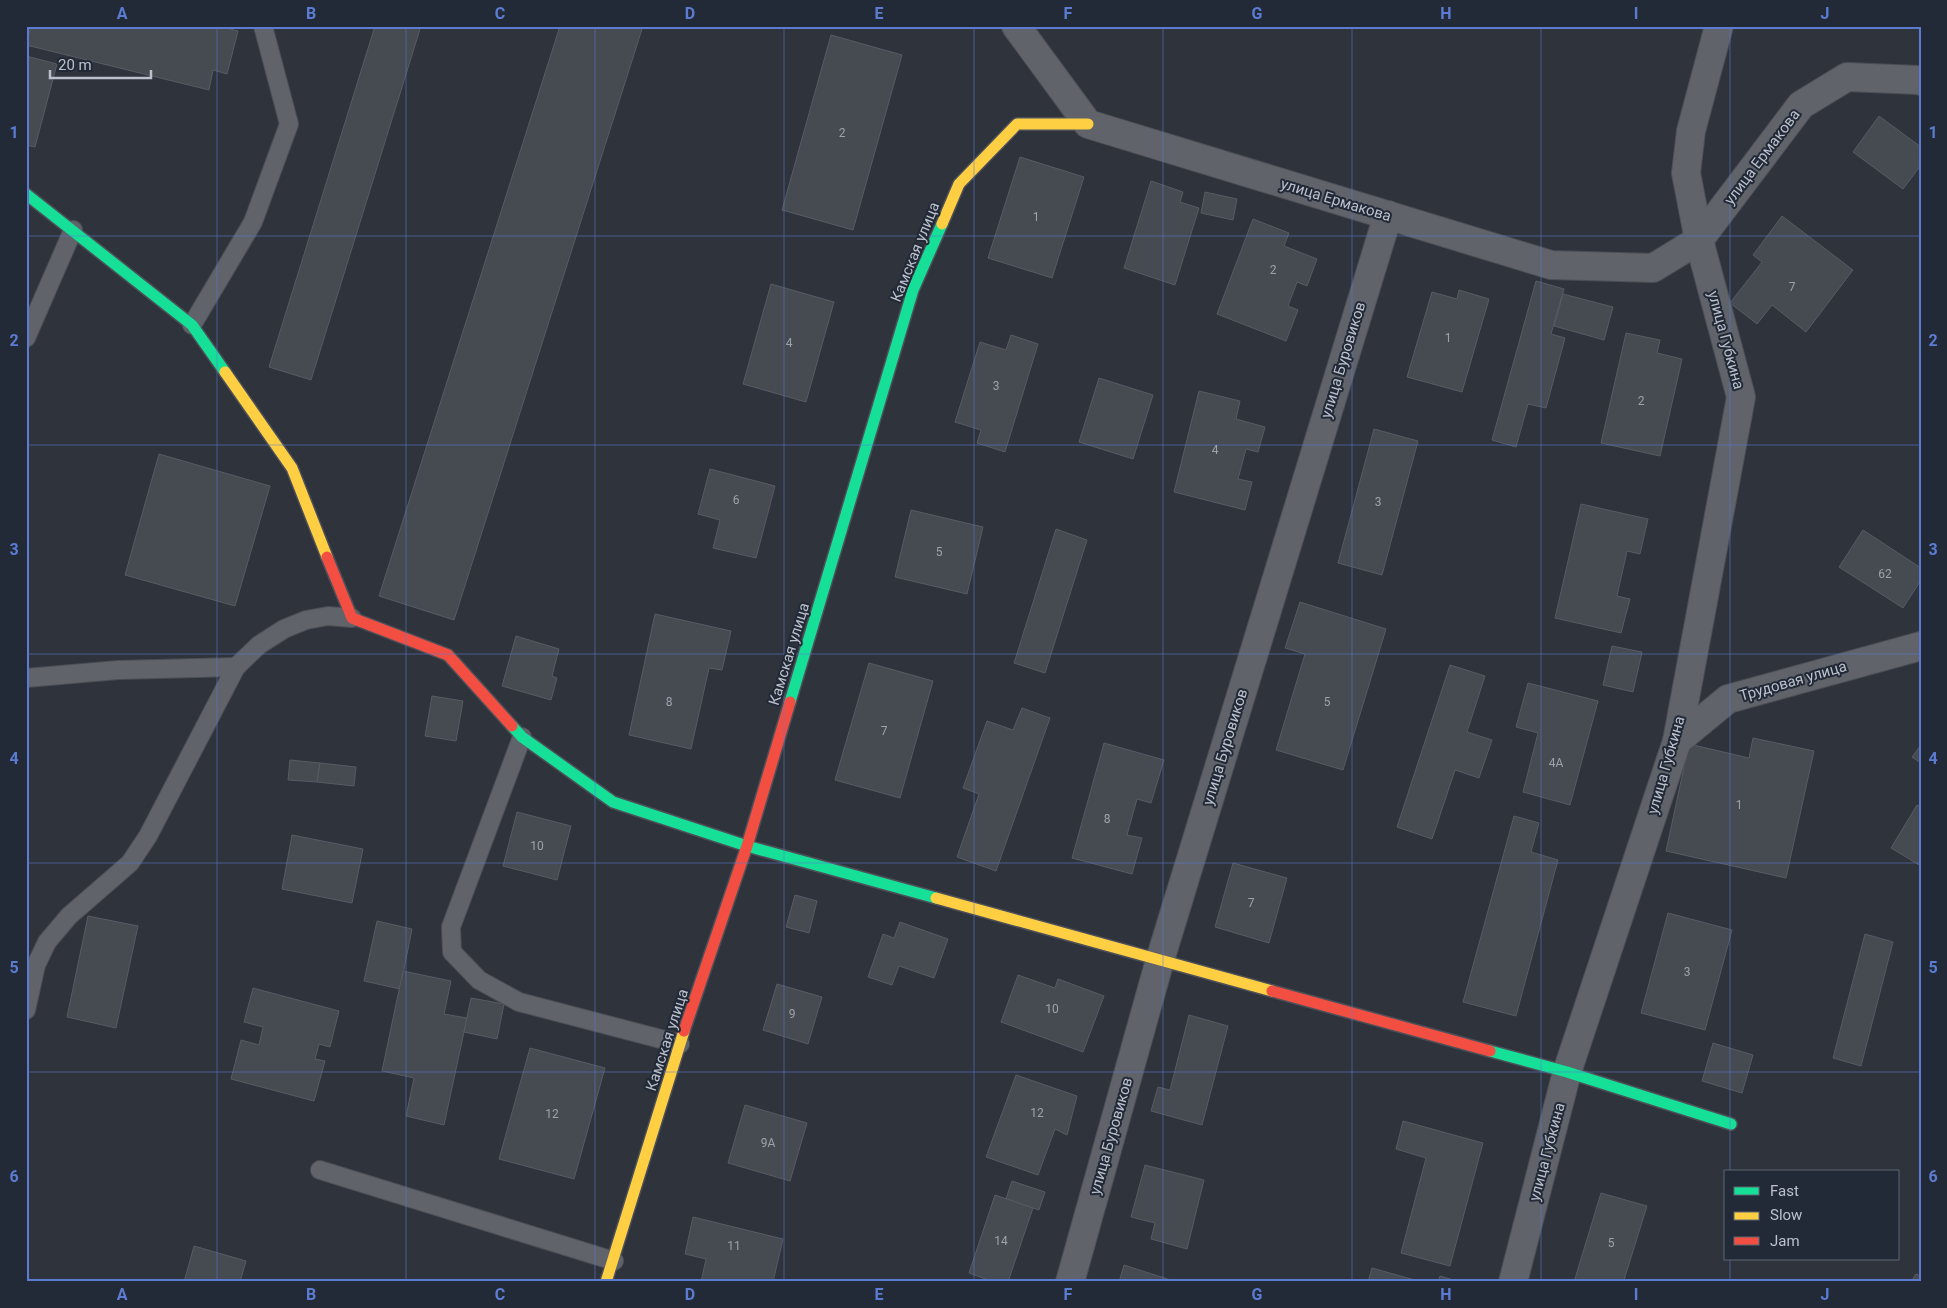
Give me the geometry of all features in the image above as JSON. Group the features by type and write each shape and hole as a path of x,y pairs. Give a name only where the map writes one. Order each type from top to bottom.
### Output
{"street":[{"path":"1016,26 1088,124"},
{"path":"1699,240 1686,173 1691,131 1719,26"},
{"name":"улица Ермакова","path":"1088,124 1551,265 1653,268 1699,240 1801,105 1847,77 1918,80 1921,82"},
{"name":"Камская улица","path":"606,1282 680,1044 747,846 913,290 959,184 1017,124 1088,124"},
{"path":"26,194 192,325 292,468 352,618 448,655 522,737 613,802 747,846 1567,1072 1731,1124"},
{"name":"улица Буровиков","path":"1070,1282 1160,960 1388,216"},
{"name":"улица Губкина","path":"1513,1282 1567,1072 1677,740 1741,397 1699,240"},
{"name":"Трудовая улица","path":"1677,740 1728,699 1921,646"}],"lane":[{"path":"192,325 253,222 289,124 264,26"},
{"path":"26,338 73,230"},
{"path":"26,1010 36,965 47,942 69,916 130,863 148,836 236,667 259,645 284,629 298,623 328,616 352,618"},
{"path":"26,678 118,670 236,667"},
{"path":"522,737 451,928 452,952 479,980 519,1002 680,1044"},
{"path":"320,1170 614,1261"}],"building":[{"path":"31,26 218,26 238,31 227,74 213,70 209,90 26,45"},
{"path":"375,26 421,26 311,380 269,367"},
{"path":"560,26 643,26 454,620 379,596"},
{"path":"831,35 902,55 853,230 782,210"},
{"path":"26,56 57,64 35,147 26,145"},
{"path":"1879,116 1921,147 1921,165 1903,189 1853,152"},
{"path":"1020,157 1084,177 1052,278 988,258"},
{"path":"1151,181 1183,192 1180,202 1199,208 1175,285 1124,268"},
{"path":"1205,192 1237,199 1233,220 1201,213"},
{"path":"1782,216 1853,270 1806,332 1772,305 1757,324 1730,303 1762,262 1753,255"},
{"path":"1253,219 1289,233 1284,246 1317,259 1307,286 1297,282 1288,306 1298,310 1286,341 1217,314"},
{"path":"1536,281 1564,289 1551,334 1565,338 1546,408 1528,404 1516,447 1492,440"},
{"path":"771,284 834,302 806,402 743,384"},
{"path":"1459,290 1489,299 1462,392 1407,377 1432,292 1457,299"},
{"path":"1563,294 1613,307 1604,340 1554,326"},
{"path":"1626,333 1660,340 1657,353 1682,359 1660,456 1601,443"},
{"path":"1011,335 1038,344 1005,452 977,443 981,430 955,422 980,342 1006,350"},
{"path":"1099,378 1153,395 1133,459 1079,442"},
{"path":"1199,391 1240,401 1236,419 1265,427 1258,452 1246,449 1238,479 1252,482 1245,510 1174,492"},
{"path":"1374,429 1418,441 1382,575 1338,563"},
{"path":"159,454 270,486 235,606 125,575"},
{"path":"710,469 775,486 756,558 713,548 720,520 698,514"},
{"path":"1581,504 1648,519 1640,554 1627,551 1617,596 1630,599 1621,633 1555,618"},
{"path":"911,510 983,527 967,594 895,577"},
{"path":"1056,529 1087,540 1045,673 1014,663"},
{"path":"1863,530 1921,568 1921,580 1903,608 1839,567"},
{"path":"1300,602 1386,629 1343,770 1276,750 1305,654 1285,648"},
{"path":"655,614 731,631 722,670 709,668 691,749 629,735"},
{"path":"516,636 559,649 552,676 557,678 551,700 502,686"},
{"path":"1612,646 1642,652 1633,692 1603,685"},
{"path":"869,663 933,681 900,798 835,780"},
{"path":"1450,665 1485,676 1467,732 1492,740 1479,778 1455,770 1432,839 1397,827"},
{"path":"1528,683 1598,701 1570,805 1523,792 1538,733 1516,727"},
{"path":"432,696 463,701 456,741 425,736"},
{"path":"1022,708 1050,718 996,871 957,857 979,794 963,788 987,721 1013,730"},
{"path":"1753,738 1814,751 1786,878 1666,851 1689,744 1749,758"},
{"path":"1104,743 1164,760 1151,803 1137,799 1127,835 1142,838 1132,874 1072,858"},
{"path":"1921,745 1921,763 1912,757"},
{"path":"290,760 320,763 317,782 288,780"},
{"path":"320,763 356,767 354,786 317,782"},
{"path":"1917,805 1921,807 1921,866 1891,848"},
{"path":"517,812 571,826 557,880 503,866"},
{"path":"1514,816 1539,823 1531,852 1558,860 1516,1016 1463,1002"},
{"path":"292,835 363,849 352,903 282,889"},
{"path":"1233,863 1287,878 1269,943 1215,927"},
{"path":"795,895 817,901 809,933 786,927"},
{"path":"1668,913 1732,930 1705,1030 1641,1013"},
{"path":"88,916 138,926 116,1028 67,1017"},
{"path":"377,921 412,929 400,989 364,981"},
{"path":"900,922 948,939 934,978 899,966 892,985 868,977 883,934 894,938"},
{"path":"1865,934 1893,942 1861,1066 1833,1058"},
{"path":"403,971 451,981 444,1014 467,1018 444,1125 406,1116 414,1078 382,1071"},
{"path":"1018,975 1055,988 1058,979 1104,996 1083,1052 1001,1022"},
{"path":"777,984 822,997 808,1044 763,1030"},
{"path":"253,988 339,1011 330,1047 319,1044 315,1059 325,1061 314,1101 231,1079 241,1040 259,1045 263,1027 244,1022"},
{"path":"471,998 504,1004 497,1039 464,1032"},
{"path":"1189,1015 1228,1026 1202,1125 1151,1111 1158,1087 1170,1090"},
{"path":"1713,1043 1753,1055 1742,1093 1702,1081"},
{"path":"530,1048 605,1068 574,1179 499,1159"},
{"path":"1016,1075 1077,1096 1067,1135 1055,1129 1038,1175 986,1157"},
{"path":"745,1105 807,1123 790,1181 728,1163"},
{"path":"1403,1121 1483,1143 1450,1266 1401,1253 1426,1158 1396,1149"},
{"path":"1145,1165 1204,1180 1187,1249 1151,1239 1155,1223 1131,1217"},
{"path":"1012,1181 1045,1192 1039,1210 1006,1199"},
{"path":"1601,1193 1647,1206 1624,1280 1629,1282 1574,1282"},
{"path":"995,1195 1033,1208 1008,1282 994,1282 969,1273"},
{"path":"693,1217 783,1239 773,1282 701,1282 706,1259 685,1254"},
{"path":"194,1246 246,1261 240,1282 184,1282"},
{"path":"1124,1265 1130,1267 1177,1282 1119,1282"},
{"path":"1372,1268 1422,1282 1368,1282"},
{"path":"1916,1274 1921,1276 1921,1282 1911,1282"},
{"path":"1440,1276 1460,1282 1438,1282"}],"traffic: fast":[{"path":"26,194 192,325 225,372"},
{"path":"790,702 913,290 942,224"},
{"path":"512,726 522,737 613,802 747,846 936,898"},
{"path":"1490,1051 1567,1072 1731,1124"}],"traffic: slow":[{"path":"942,224 959,184 1017,124 1088,124"},
{"path":"225,372 292,468 327,557"},
{"path":"936,898 1272,991"},
{"path":"606,1282 684,1031"}],"traffic: jam":[{"path":"327,557 352,618 448,655 512,726"},
{"path":"684,1031 747,846 790,702"},
{"path":"1272,991 1490,1051"}]}
